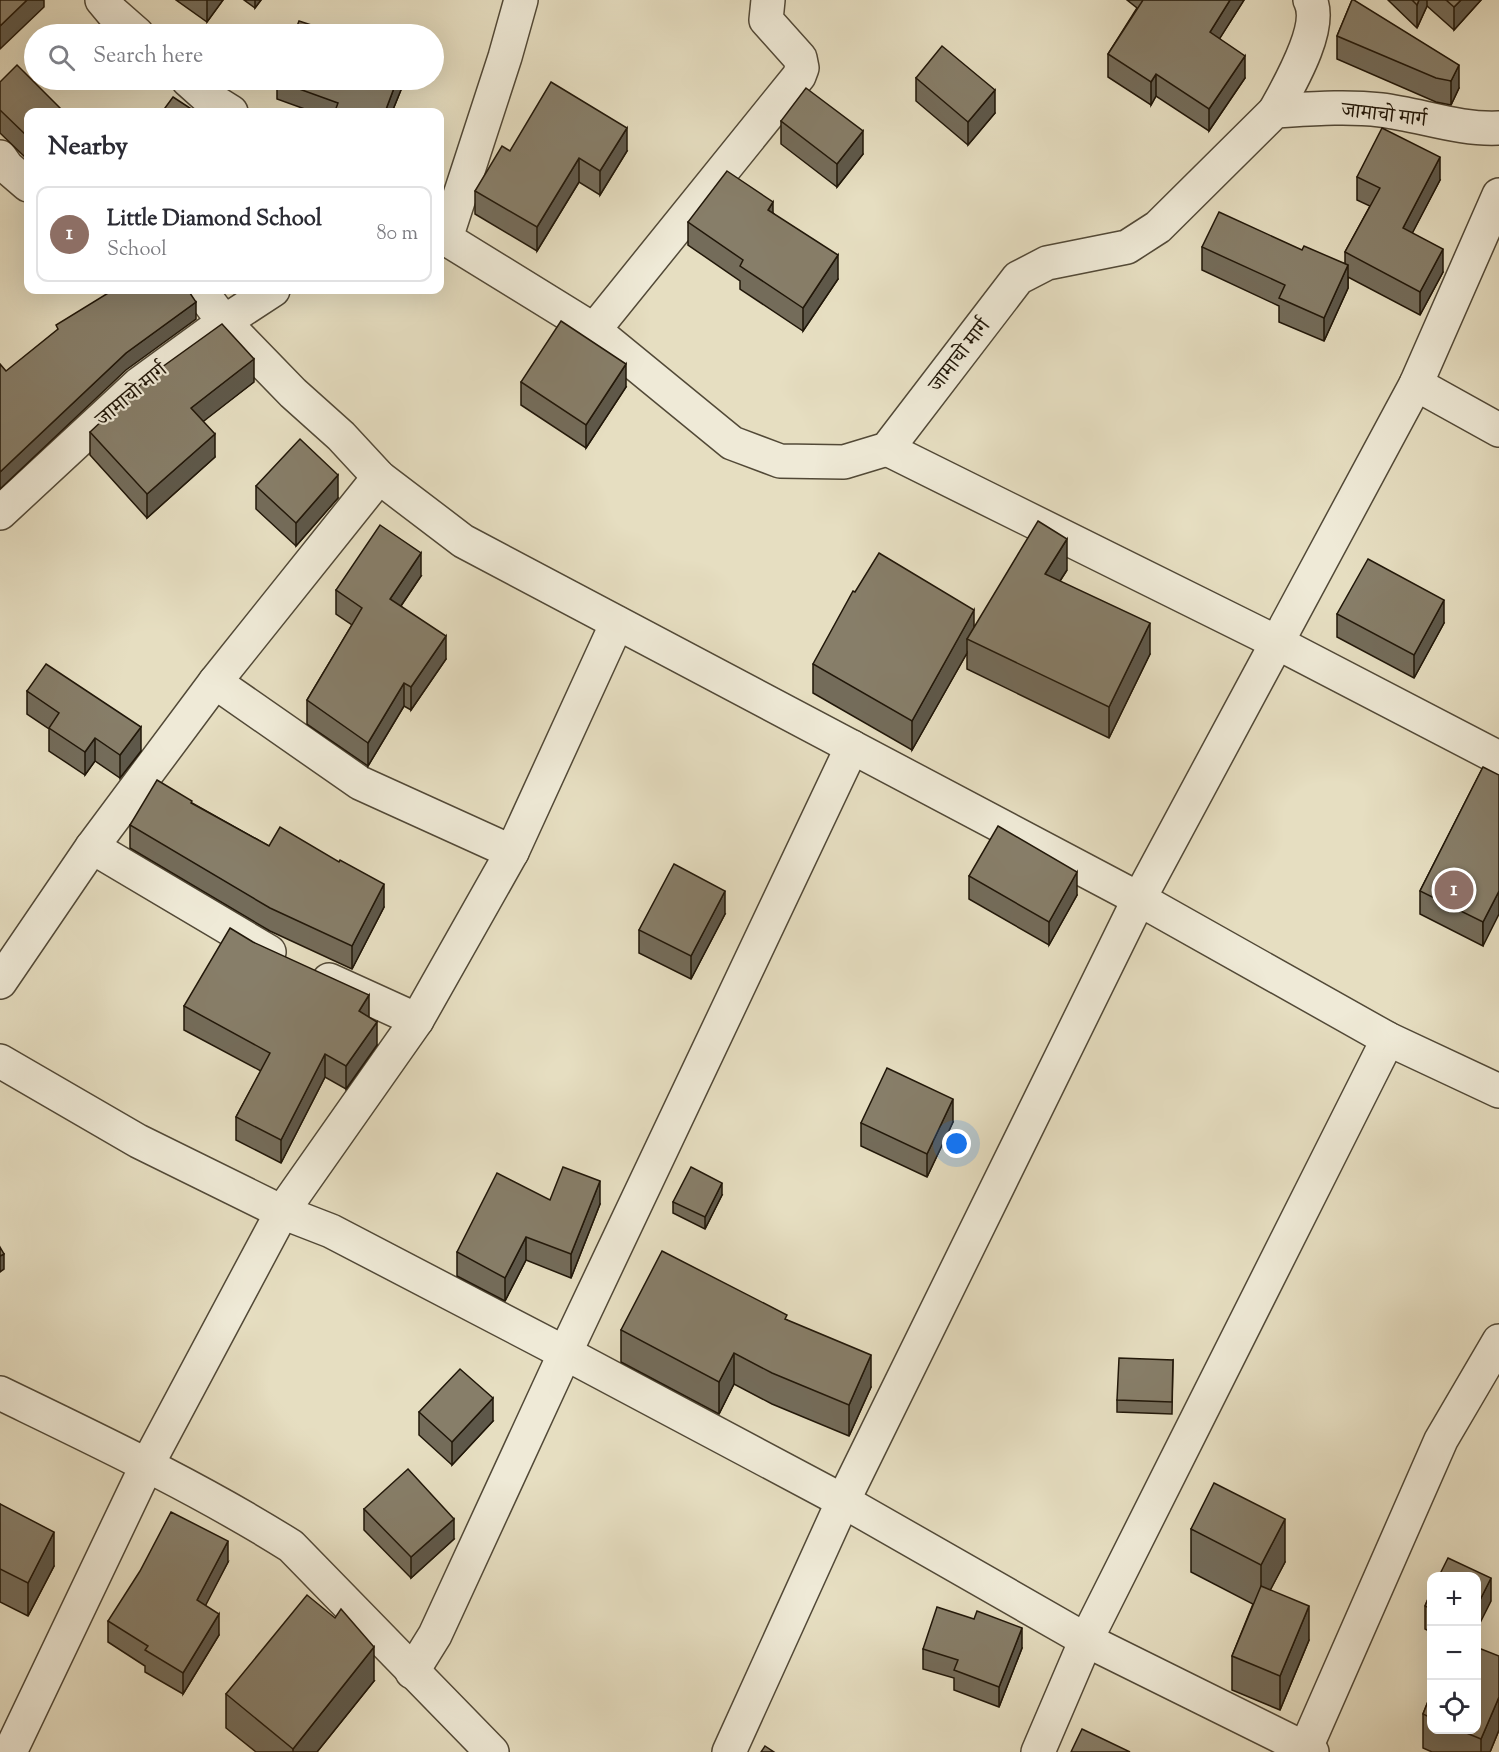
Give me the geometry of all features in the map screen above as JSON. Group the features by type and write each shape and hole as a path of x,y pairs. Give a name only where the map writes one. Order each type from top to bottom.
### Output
{"street":[{"path":"102,0 126,24"},
{"path":"444,234 506,57 521,0"},
{"path":"594,330 799,76 802,68 800,58 766,20 768,0"},
{"path":"1275,111 1298,70 1311,35 1314,6 1310,0"},
{"path":"199,90 225,108"},
{"name":"जामाचो मार्ग","path":"887,449 1018,278 1047,263 1127,247 1158,227 1275,111 1324,108 1380,110 1480,129 1499,128"},
{"path":"0,157 24,181"},
{"path":"729,1752 843,1501 1139,899 1416,384 1499,195"},
{"path":"444,238 594,330 732,443 780,461 844,462 887,449 1276,642 1499,758"},
{"path":"203,294 224,322 293,393 341,436 379,477 463,541 1139,899 1388,1039 1499,1091"},
{"name":"जामाचो मार्ग","path":"0,513 139,384 267,294"},
{"path":"1416,384 1499,430"},
{"path":"0,982 92,847 215,682 379,477"},
{"path":"14,1750 147,1465 282,1212 417,1020 512,852 616,623"},
{"path":"215,682 360,783 512,852"},
{"path":"412,1672 435,1635 565,1353 852,747"},
{"path":"92,847 261,948 417,1020"},
{"path":"1038,1752 1086,1640 1388,1039"},
{"path":"3,1067 138,1141 282,1212 330,1231 565,1353 843,1501 1086,1640 1308,1751 1441,1440 1499,1341"},
{"path":"0,1393 147,1465 253,1522 291,1546 492,1752"}],"building":[{"path":"0,0 27,0 0,26"},
{"path":"1143,0 1230,0 1210,32 1245,56 1209,109 1156,74 1151,82 1108,54"},
{"path":"1352,0 1459,65 1451,81 1436,78 1337,36"},
{"path":"1446,0 1461,0 1454,7"},
{"path":"942,46 995,90 968,122 916,78"},
{"path":"17,65 24,72 24,90 42,90 60,108 24,108 24,133 0,110 0,82"},
{"path":"551,82 627,128 600,171 579,158 537,227 475,191 502,146 510,151"},
{"path":"806,88 863,131 837,164 781,121"},
{"path":"302,90 393,90 386,108 336,108 338,103"},
{"path":"173,97 190,108 165,108"},
{"path":"1382,128 1440,157 1403,228 1443,249 1420,292 1345,252 1380,188 1357,177"},
{"path":"727,171 773,202 768,210 838,255 803,308 740,266 743,260 688,222"},
{"path":"1219,212 1302,250 1304,246 1348,265 1324,318 1279,298 1285,285 1202,247"},
{"path":"106,294 191,294 196,302 126,353 0,472 0,364 6,371 58,329 56,325"},
{"path":"561,321 626,364 586,425 521,382"},
{"path":"222,324 254,359 191,408 215,434 147,494 90,432 151,375"},
{"path":"300,439 338,475 296,523 256,486"},
{"path":"1038,521 1067,539 1045,574 1150,623 1109,707 967,639"},
{"path":"380,525 421,553 390,599 446,636 411,687 404,683 368,743 307,700 362,608 336,590"},
{"path":"879,553 974,610 912,721 813,664 853,591 855,592"},
{"path":"1368,559 1444,600 1414,655 1337,614"},
{"path":"46,664 141,727 120,755 95,738 85,752 49,728 59,713 27,691"},
{"path":"1483,767 1499,775 1499,891 1483,922 1420,891"},
{"path":"157,780 192,801 191,803 269,846 280,827 339,862 340,860 384,884 352,946 270,908 130,825"},
{"path":"998,826 1077,872 1049,922 969,876"},
{"path":"674,864 725,891 691,956 639,930"},
{"path":"230,928 253,942 369,995 359,1011 377,1022 346,1066 325,1054 281,1140 236,1117 270,1053 184,1006"},
{"path":"887,1068 953,1099 927,1154 861,1123"},
{"path":"563,1167 600,1181 571,1254 526,1237 505,1278 457,1252 497,1173 550,1200"},
{"path":"691,1167 722,1183 705,1217 673,1202"},
{"path":"662,1251 787,1315 785,1319 871,1355 849,1405 772,1373 734,1353 719,1382 621,1330"},
{"path":"1119,1358 1173,1360 1172,1402 1117,1400"},
{"path":"460,1369 493,1398 452,1442 419,1412"},
{"path":"408,1469 454,1519 411,1557 364,1509"},
{"path":"1214,1483 1285,1519 1261,1565 1191,1529"},
{"path":"0,1504 54,1532 28,1583 0,1569"},
{"path":"171,1512 228,1541 197,1600 219,1614 183,1673 145,1650 148,1646 108,1621 140,1571"},
{"path":"1448,1558 1478,1572 1441,1572"},
{"path":"1481,1573 1491,1578 1481,1598"},
{"path":"1261,1586 1309,1606 1280,1676 1232,1656"},
{"path":"307,1595 335,1618 341,1609 374,1647 293,1749 226,1694"},
{"path":"937,1607 974,1619 977,1611 1022,1628 999,1687 954,1670 958,1660 923,1649"},
{"path":"1481,1649 1499,1656 1499,1697 1481,1739 1469,1734 1481,1734"},
{"path":"1427,1704 1427,1716 1423,1714"},
{"path":"1082,1729 1130,1752 1071,1752"},
{"path":"765,1746 774,1752 761,1752"}],"place":[{"name":"Little Diamond School","path":"1454,890"}]}
